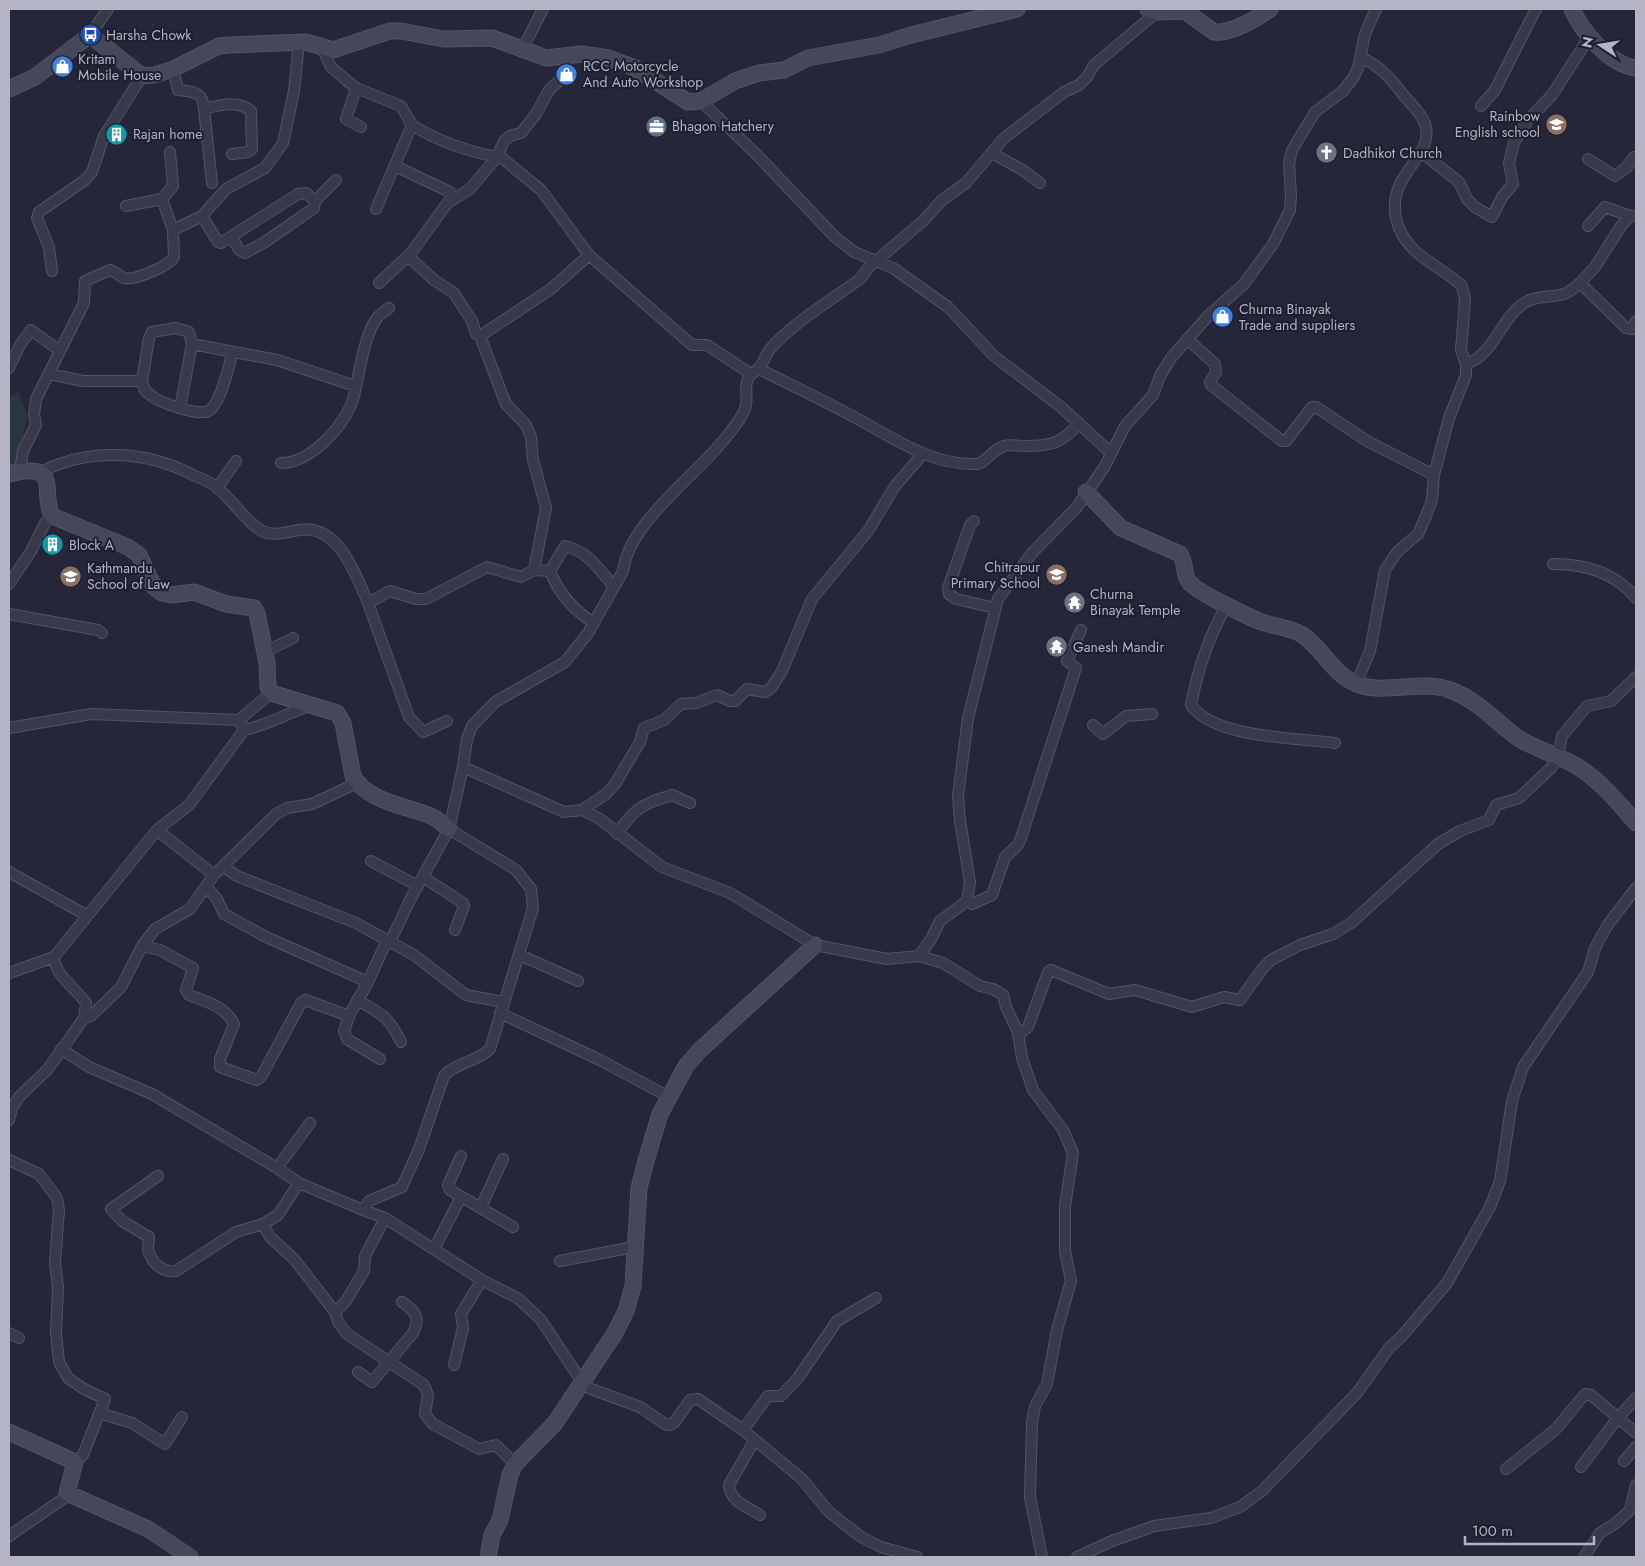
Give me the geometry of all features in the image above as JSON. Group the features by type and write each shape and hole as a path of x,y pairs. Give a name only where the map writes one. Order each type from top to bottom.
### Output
{"street":[{"path":"9,89 35,77 90,35 108,9"},
{"path":"522,50 543,9"},
{"path":"90,35 142,76 154,75 173,69 219,46 306,42 333,50 390,31 401,31 444,39 492,38 546,58 569,57 582,54 608,58 635,68 688,102 701,101 735,81 759,73 784,70 808,58 879,45 911,34 1003,14 1017,9"},
{"path":"380,1059 347,1039 344,1031 357,1000 449,829 463,767 466,739 472,726 495,702 565,662 583,640 623,571 625,559 630,548 655,512 730,433 743,413 746,405 746,381 769,350 785,335 860,279 869,267 923,221 942,200 966,183 1003,139 1064,92 1079,85 1088,77 1094,66 1153,11 1185,11 1214,32 1219,32 1228,31 1270,9"},
{"path":"919,956 931,939 940,920 967,901 970,882 958,796 968,718 998,600 1032,553 1066,520 1111,453 1125,426 1153,395 1167,364 1208,316 1244,284 1273,244 1290,210 1289,164 1296,143 1314,112 1343,91 1353,78 1365,34 1376,9"},
{"path":"1481,106 1495,90 1536,9"},
{"path":"1572,9 1579,24 1616,60 1636,68"},
{"path":"1421,152 1459,182 1467,199 1475,207 1492,217 1502,197 1513,184 1508,163 1514,143 1528,120 1552,96 1590,36"},
{"path":"172,230 202,216 226,189 266,168 283,143 294,91 298,42"},
{"path":"322,48 331,67 356,88 401,106 412,124 429,135 462,150 497,157 513,166 540,190 589,255 692,345 707,346 755,371 855,417 922,455 948,462 978,464 996,449 1005,446 1040,446 1060,442 1079,423"},
{"path":"379,283 408,256 449,202 470,190 497,157 504,141 510,136 522,133 536,114 549,90 560,80 569,57"},
{"path":"1356,684 1370,651 1385,570 1397,552 1418,534 1432,500 1434,475 1450,418 1466,375 1466,364 1461,350 1465,300 1462,286 1418,253 1402,234 1395,214 1400,179 1421,152 1427,137 1422,117 1388,75 1376,64 1360,57"},
{"path":"173,69 178,90 199,94 203,99 212,183"},
{"path":"52,271 49,247 38,218 39,212 85,180 92,172 104,136 142,76"},
{"path":"356,88 346,120 360,127"},
{"path":"701,101 756,154 835,237 854,252 892,268 948,307 994,356 1079,423 1111,453"},
{"path":"204,108 230,104 247,108 251,111 252,149 232,154"},
{"path":"376,209 396,166 412,124"},
{"path":"126,206 162,199 173,186 170,152"},
{"path":"992,153 1024,171 1040,183"},
{"path":"1588,159 1615,176 1619,175 1636,157"},
{"path":"396,166 450,192 449,202"},
{"path":"232,237 238,250 245,252 314,208 315,201 336,180"},
{"path":"202,216 218,242 232,237 298,194 306,193 315,201"},
{"path":"162,199 172,230 174,257 166,266 132,278 125,278 110,270 88,278 85,284 84,304 36,399 34,415 36,425 14,472 39,473 57,464 82,458 109,454 127,455 180,468 217,488 261,530 274,534 307,528 328,538 338,546 355,574 368,603 409,717 414,725 420,731 426,732 447,721"},
{"path":"1588,226 1605,207 1633,216"},
{"path":"1466,364 1474,361 1489,348 1506,319 1524,302 1531,299 1563,294 1580,282 1595,267 1621,226 1633,216"},
{"path":"480,336 551,289 589,255"},
{"path":"408,256 434,280 454,293 472,321 476,334 480,336 506,404 526,425 531,437 533,460 546,508 534,570"},
{"path":"1580,282 1626,328 1632,329 1636,321"},
{"path":"281,463 298,460 321,446 347,412 354,397 355,386 376,319 389,308"},
{"path":"180,408 192,344 189,332 164,329 152,332 149,338 142,381 148,394 180,408 202,413 210,410 219,396 233,352"},
{"path":"9,368 20,345 31,330 60,351"},
{"path":"1187,339 1215,364 1216,372 1210,382 1211,385 1282,442 1286,441 1312,407 1316,407 1374,445 1434,475"},
{"path":"192,344 277,360 355,386"},
{"path":"49,374 83,381 142,381"},
{"path":"463,767 564,812 582,810 611,790 640,742 645,726 664,720 681,704 696,703 717,695 730,701 736,701 748,689 765,692 772,687 782,671 812,599 868,531 895,486 922,455"},
{"path":"217,488 236,461"},
{"path":"39,473 48,483 49,510 52,516 128,547 139,555 145,563 148,578 154,587 162,593 172,595 194,592 203,594 215,601 254,608 257,613 265,652 268,687 271,693 331,711 340,717 353,776 357,783 372,794 436,818 449,829 516,870 531,889 533,908 520,956 503,1002 490,1049 484,1055 450,1069 444,1076 419,1149 402,1187 369,1201 363,1210"},
{"path":"1086,492 1121,528 1147,541 1177,551 1183,557 1185,575 1189,582 1227,605 1260,621 1290,628 1302,635 1317,648 1331,667 1356,684 1447,689 1476,705 1520,739 1573,764 1600,784 1636,822"},
{"path":"9,584 31,551 45,522 52,516"},
{"path":"974,521 970,525 948,588 949,594 956,599 995,608"},
{"path":"550,571 565,546 574,548 587,555 614,587"},
{"path":"1553,564 1573,564 1598,570 1616,580 1636,598"},
{"path":"368,603 390,591 416,599 426,599 487,567 521,577 534,570 550,571"},
{"path":"550,571 556,587 576,613 594,623"},
{"path":"1227,605 1214,628 1198,670 1191,705 1196,712 1221,727 1242,732 1335,743"},
{"path":"9,614 98,630 102,633"},
{"path":"972,904 992,895 1005,857 1018,845 1021,838 1076,668 1068,661 1081,630"},
{"path":"265,652 294,638"},
{"path":"1018,1035 1028,1027 1048,972 1051,970 1109,994 1134,990 1192,1007 1224,997 1240,1000 1271,960 1300,944 1333,934 1351,923 1438,844 1460,831 1489,820 1496,805 1514,800 1529,791 1551,768 1558,757 1562,736 1580,714 1591,704 1611,701 1636,677"},
{"path":"9,728 91,714 239,720 271,693"},
{"path":"9,973 54,957 86,915 157,830 189,805 244,730 264,725 292,711 310,706"},
{"path":"1093,725 1103,734 1126,716 1152,714"},
{"path":"239,720 244,730"},
{"path":"84,1018 91,1016 121,987 142,946 155,929 190,909 214,876 281,810 312,804 357,783"},
{"path":"617,834 628,816 656,800 672,795 690,802"},
{"path":"582,810 600,819 662,867 730,893 815,945 887,959 919,956 943,963 976,984 1004,995 1018,1035 1022,1058 1033,1090 1062,1130 1073,1153 1065,1206 1065,1251 1071,1281 1057,1330 1047,1384 1035,1406 1032,1422 1030,1497 1042,1557"},
{"path":"157,830 214,876"},
{"path":"371,861 418,886"},
{"path":"224,867 237,876 331,912 414,954 466,995 503,1002"},
{"path":"9,872 86,915"},
{"path":"423,877 463,903 464,906 455,930"},
{"path":"206,886 217,899 224,914 266,937 368,982"},
{"path":"1077,1557 1154,1526 1210,1518 1240,1507 1262,1491 1357,1393 1389,1348 1402,1336 1446,1283 1490,1207 1500,1181 1512,1101 1523,1067 1588,972 1606,926 1636,888"},
{"path":"488,1557 492,1535 500,1520 510,1475 515,1464 555,1423 615,1333 626,1311 633,1286 634,1247 640,1182 660,1114 669,1097 696,1054 815,945"},
{"path":"142,946 160,950 189,964 193,968 186,990 189,994 229,1014 234,1024 220,1059 220,1067 239,1075 257,1080 261,1077 301,1003 305,1000 346,1015 350,1014"},
{"path":"520,956 578,981"},
{"path":"9,1120 12,1108 19,1098 42,1077 84,1018 86,1003 70,982 58,972 54,957"},
{"path":"357,1000 385,1016 402,1042"},
{"path":"500,1013 600,1060 669,1097"},
{"path":"61,1049 89,1067 152,1094 299,1183 385,1218 482,1280 519,1300 531,1310 582,1382 598,1392 640,1407 665,1424 670,1425 674,1423 690,1400 698,1399 743,1430 802,1479 829,1512 867,1542 917,1557"},
{"path":"277,1168 310,1123"},
{"path":"461,1156 448,1185 450,1190 513,1227"},
{"path":"481,1207 503,1159"},
{"path":"9,1160 39,1174 57,1198 55,1263 58,1287 56,1333 59,1362 68,1378 84,1389 105,1399 83,1455 75,1462 67,1493 63,1499 9,1536"},
{"path":"158,1176 111,1209 122,1221 149,1237 148,1247 151,1256 160,1269 168,1272 176,1270 236,1232 263,1224 278,1215 299,1183"},
{"path":"434,1249 461,1197"},
{"path":"335,1312 346,1301 364,1271 365,1256 385,1218"},
{"path":"263,1224 270,1237 299,1265 335,1312 338,1322 347,1334 428,1390 425,1414 433,1424 479,1449 496,1445 515,1464"},
{"path":"560,1261 634,1247"},
{"path":"454,1365 463,1328 461,1314 482,1280"},
{"path":"743,1430 768,1396 781,1396 798,1378 837,1321 876,1298"},
{"path":"358,1372 372,1382 413,1333 418,1324 414,1310 402,1302"},
{"path":"9,1334 19,1338"},
{"path":"1506,1469 1556,1429 1585,1394 1591,1395 1617,1419 1636,1433"},
{"path":"1581,1467 1617,1419 1636,1398"},
{"path":"99,1413 132,1424 165,1444 182,1417"},
{"path":"9,1432 75,1462"},
{"path":"754,1441 730,1485 730,1493 736,1500 760,1515"},
{"path":"1624,1461 1636,1447"},
{"path":"1584,1557 1600,1533 1616,1523 1630,1510 1636,1485"},
{"path":"67,1493 148,1529 190,1557"}],"shaded area":[{"path":"19,392 27,416 17,470 9,470 9,397"}],"place":[{"name":"Harsha Chowk","path":"90,35"},
{"name":"Kritam Mobile House","path":"62,67"},
{"name":"RCC Motorcycle And Auto Workshop","path":"567,74"},
{"name":"Rainbow English school","path":"1556,124"},
{"name":"Bhagon Hatchery","path":"656,126"},
{"name":"Rajan home","path":"117,134"},
{"name":"Dadhikot Church","path":"1327,153"},
{"name":"Churna Binayak Trade and suppliers","path":"1223,317"},
{"name":"Block A","path":"53,545"},
{"name":"Chitrapur Primary School","path":"1056,575"},
{"name":"Kathmandu School of Law","path":"71,576"},
{"name":"Churna Binayak Temple","path":"1074,602"},
{"name":"Ganesh Mandir","path":"1057,647"}]}
